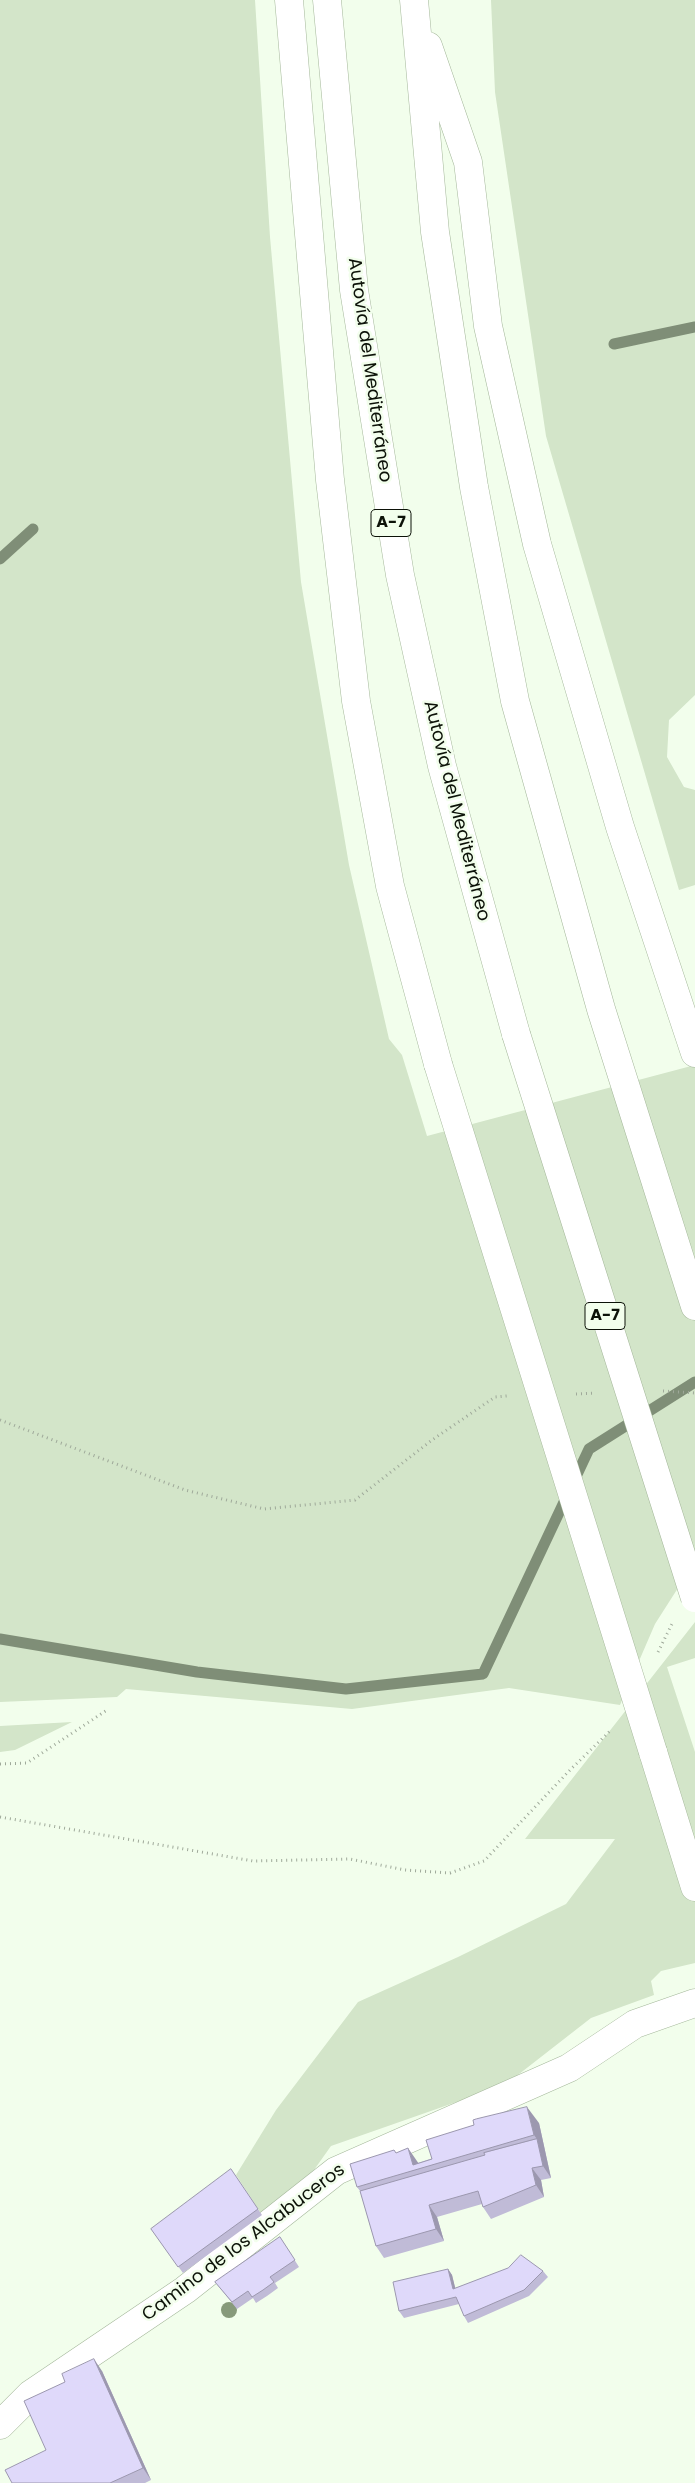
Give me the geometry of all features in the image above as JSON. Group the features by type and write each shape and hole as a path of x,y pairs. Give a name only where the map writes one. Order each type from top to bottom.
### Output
{"main road":[{"path":"289,0 330,480 356,701 390,886 438,1064 695,1887"},
{"name":"Autovía del Mediterráneo","path":"327,0 354,290 400,575 442,766 516,1034 695,1598"},
{"path":"414,4 468,162 488,326 537,544 620,827 695,1053"},
{"path":"414,4 436,232 474,487 515,701 601,1009 695,1306"},
{"name":"Camino de los Alcabuceros","path":"0,2425 31,2394 185,2290 336,2171 569,2068 635,2024 685,2006"}],"path":[{"path":"660,1391 695,1393"},
{"path":"573,1394 602,1393"},
{"path":"0,1420 185,1490 264,1509 355,1500 432,1440 495,1396 514,1396"},
{"path":"0,1764 27,1762 108,1710"},
{"path":"0,1817 253,1861 350,1859 405,1870 450,1873 484,1861 570,1770 617,1724"}],"green space":[{"path":"0,0 255,0 270,237 301,582 349,865 389,1039 402,1055 427,1136 695,1065 695,1572 685,1577 655,1624 620,1705 509,1688 352,1709 126,1689 117,1697 0,1702"},
{"path":"491,0 695,0 695,695 669,720 667,757 684,787 695,790 695,885 679,890 546,436 495,92"},
{"path":"695,1622 695,1658 667,1667 695,1752 695,1963 661,1971 651,1981 654,1995 591,2018 505,2085 331,2146 304,2184 262,2215 236,2175 276,2110 358,2002 458,1957 566,1904 615,1839 525,1839"},
{"path":"72,1722 15,1750 0,1752 0,1726"}],"building":[{"path":"527,2107 534,2135 357,2187 350,2164 394,2150 396,2153 408,2148 413,2165 432,2159 426,2140 474,2125 473,2120 476,2119"},
{"path":"537,2139 543,2166 532,2168 536,2185 483,2207 478,2191 429,2205 436,2229 376,2246 360,2191 485,2155 484,2153"},
{"path":"231,2169 258,2209 178,2267 151,2229"},
{"path":"280,2237 295,2260 270,2277 274,2282 263,2290 252,2297 248,2291 232,2302 215,2282"},
{"path":"521,2255 543,2271 524,2290 464,2316 456,2297 399,2311 393,2282 448,2269 453,2289 508,2268"},
{"path":"94,2359 143,2468 110,2483 12,2483 5,2470 46,2450 24,2401 65,2382 62,2374"}],"waterway":[{"path":"614,344 695,327"},
{"path":"0,559 33,529"},
{"path":"0,1639 197,1672 346,1689 483,1674 589,1449 695,1382"}]}
